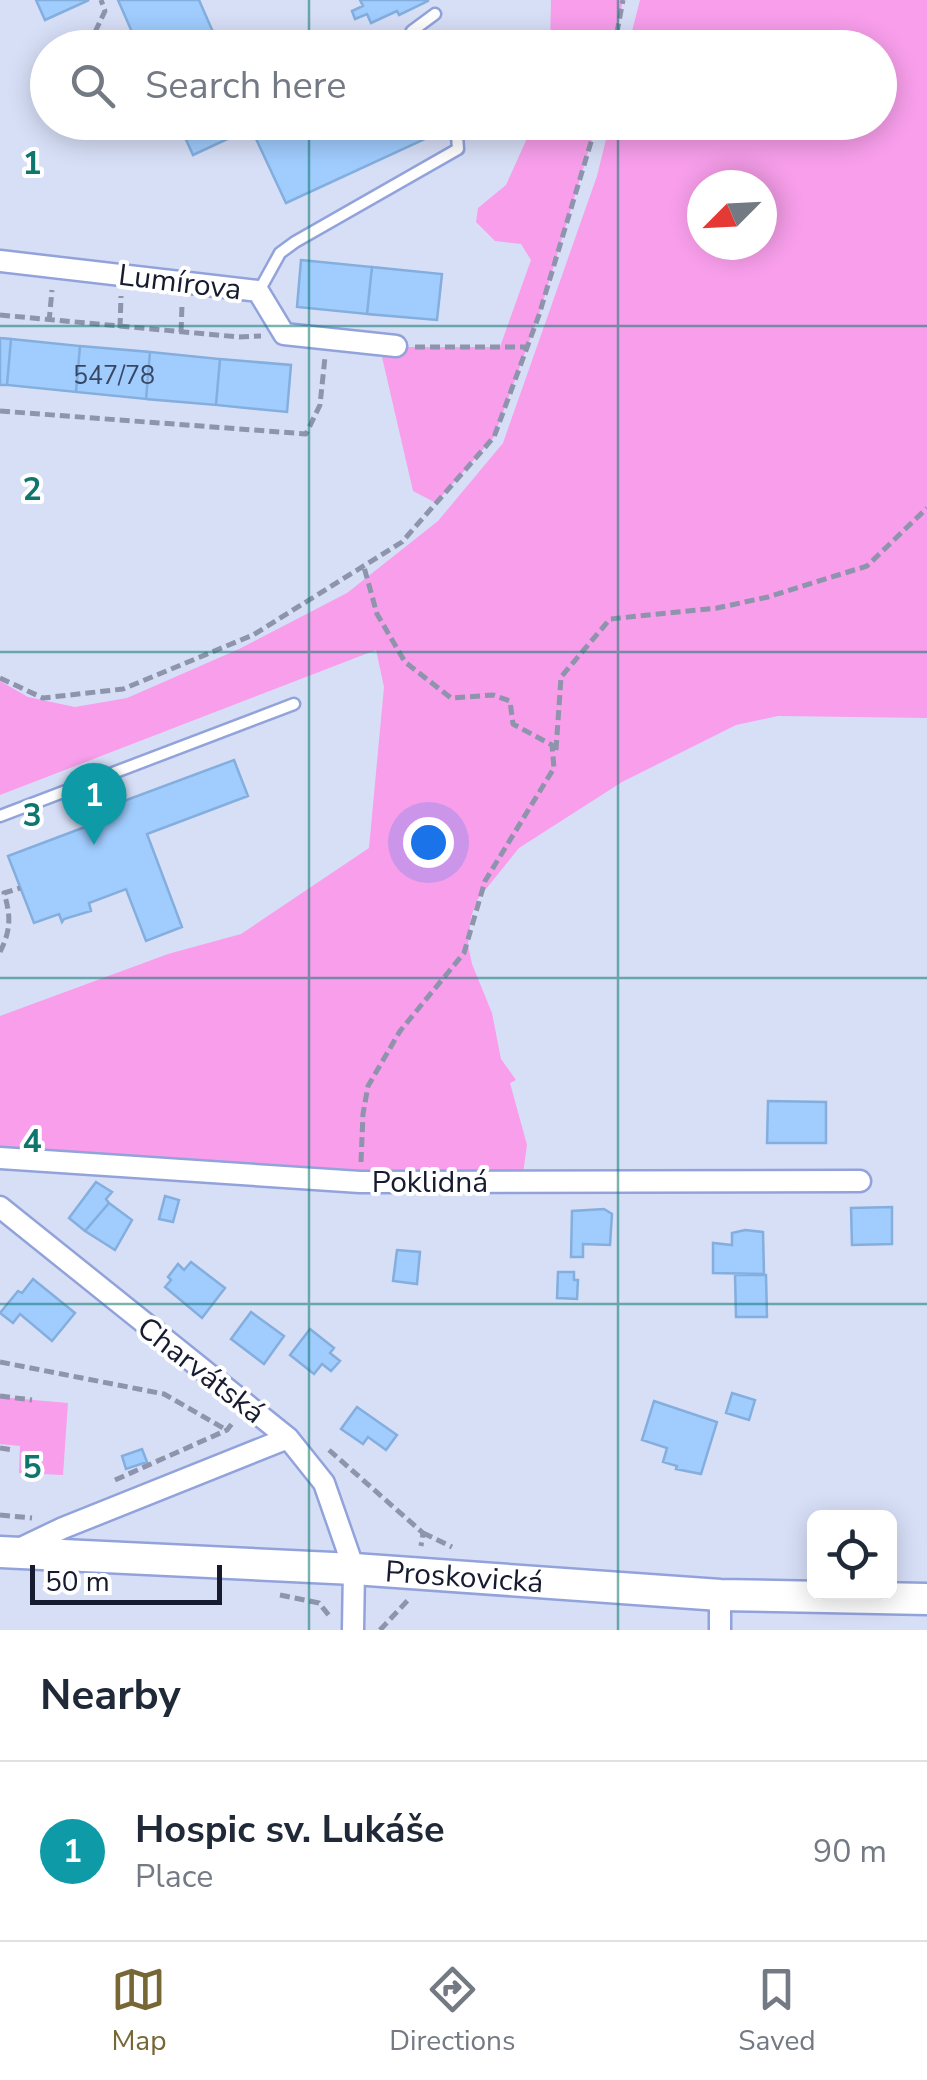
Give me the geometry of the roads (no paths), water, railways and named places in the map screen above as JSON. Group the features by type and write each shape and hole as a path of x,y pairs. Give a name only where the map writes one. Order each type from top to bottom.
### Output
{"street":[{"name":"Lumírova","path":"0,260 258,292 284,334 402,347"},
{"name":"Poklidná","path":"0,1158 360,1182 860,1181"},
{"name":"Charvátská","path":"0,1206 288,1438 324,1483 354,1569"},
{"path":"6,1552 288,1438"},
{"name":"Proskovická","path":"6,1552 354,1569 720,1595 927,1599"},
{"path":"343,1627 354,1569"},
{"path":"720,1595 720,1630"}],"lane":[{"path":"413,30 434,14"},
{"path":"258,292 280,254 294,242 458,149 457,140"},
{"path":"0,816 294,704"}],"place":[{"name":"Hospic sv. Lukáše","path":"94,845"}]}
